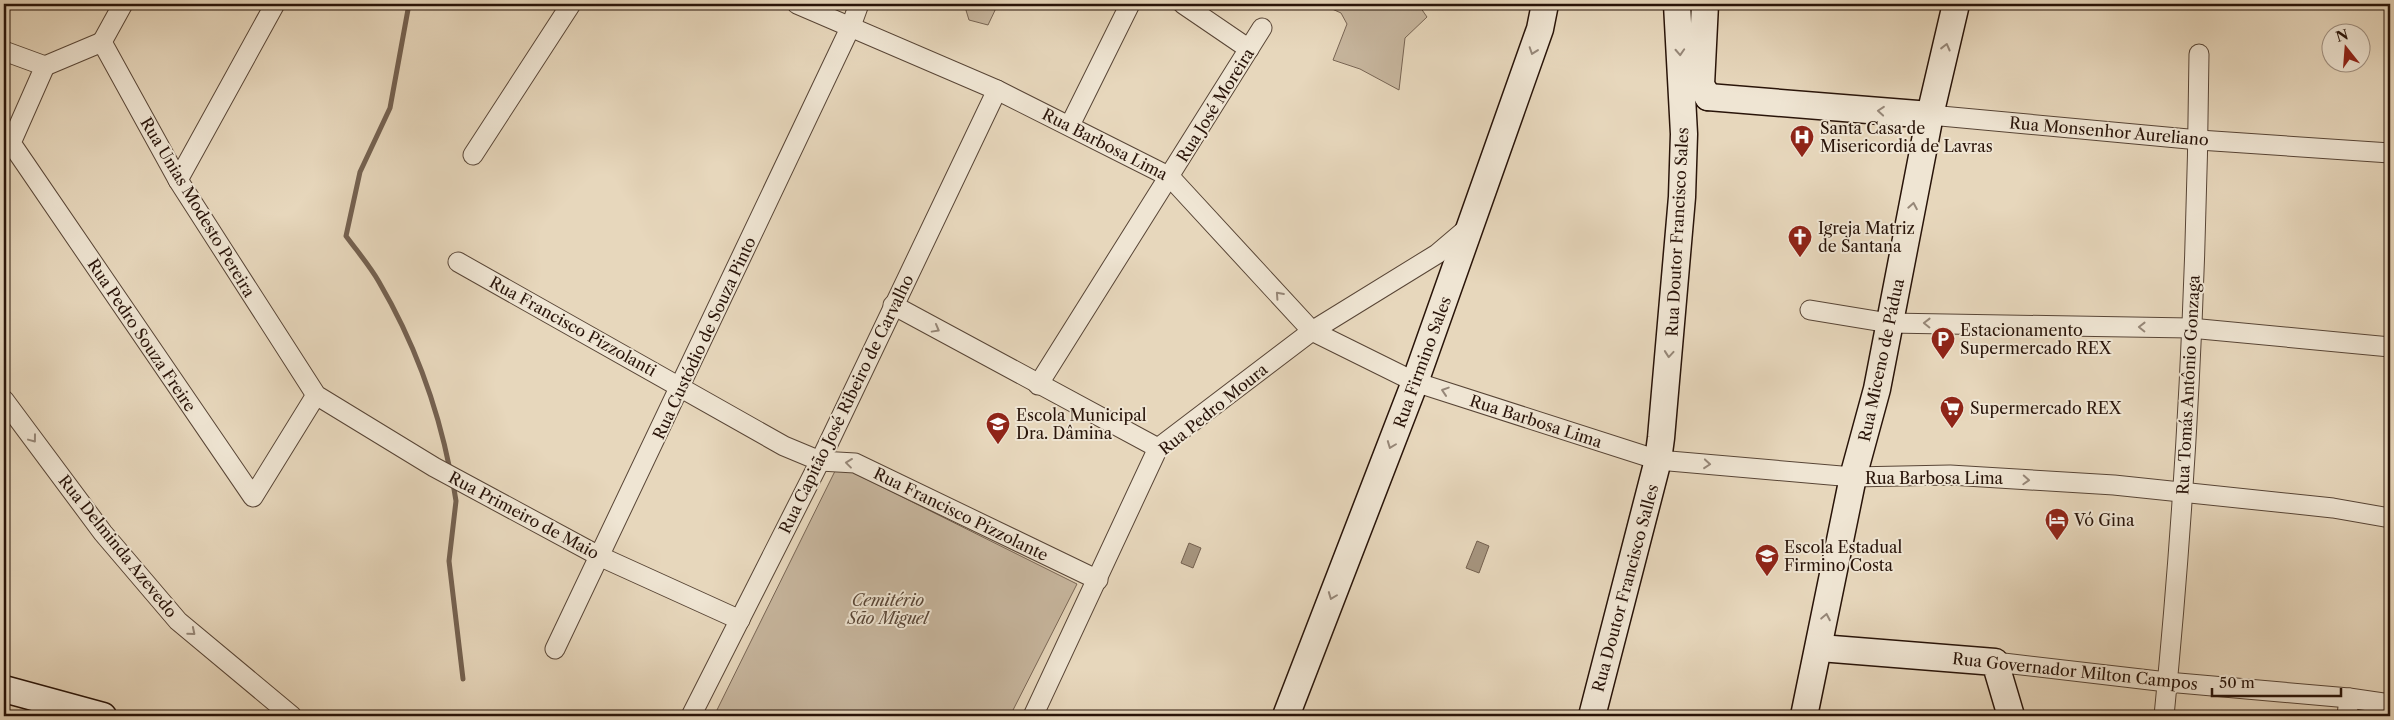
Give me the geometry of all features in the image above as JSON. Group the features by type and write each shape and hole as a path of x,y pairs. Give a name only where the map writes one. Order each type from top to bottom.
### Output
{"main road":[{"name":"Rua Firmino Sales","path":"1286,716 1415,382 1447,261 1473,223 1540,29 1545,4"},
{"name":"Rua Doutor Francisco Sales","path":"1658,460 1676,281 1684,134 1677,4"},
{"path":"1684,134 1693,110 1708,97 1701,85 1705,4"},
{"name":"Rua Miceno de Pádua","path":"1804,716 1820,648 1853,478 1878,389 1930,115 1956,4"},
{"name":"Rua Monsenhor Aureliano","path":"1708,97 1930,115"},
{"name":"Rua Doutor Francisco Salles","path":"1592,716 1658,460"},
{"name":"Rua Governador Milton Campos","path":"1820,648 1995,662"},
{"path":"1995,662 2010,716"},
{"path":"4,689 89,714"}],"street":[{"path":"4,51 46,66 102,42 123,4"},
{"path":"178,180 275,4"},
{"path":"473,155 571,4"},
{"name":"Rua Barbosa Lima","path":"797,4 997,90 1070,125 1170,177 1312,331 1415,382 1658,460 1853,478 1950,475 2184,491 2333,508 2390,518"},
{"name":"Rua Custódio de Souza Pinto","path":"555,649 681,388 860,4"},
{"path":"1070,125 1130,4"},
{"path":"1184,4 1249,50"},
{"name":"Rua José Moreira","path":"1038,385 1262,28"},
{"name":"Rua Unias Modesto Pereira","path":"102,42 178,180 316,395"},
{"name":"Rua Tomás Antônio Gonzaga","path":"2164,716 2184,491 2199,140 2199,54"},
{"name":"Rua Pedro Souza Freire","path":"46,66 11,143 253,497 316,395"},
{"name":"Rua Capitão José Ribeiro de Carvalho","path":"691,716 820,461 997,90"},
{"name":"Rua Monsenhor Aureliano","path":"1930,115 2199,140 2390,153"},
{"name":"Rua Pedro Moura","path":"1033,716 1158,448 1312,331 1447,261"},
{"name":"Rua Francisco Pizzolanti","path":"458,262 784,446 820,461"},
{"path":"893,305 1038,385 1158,448"},
{"path":"1810,310 1889,323 2190,328 2390,347"},
{"name":"Rua Primeiro de Maio","path":"316,395 434,467 599,556 740,620"},
{"name":"Rua Delminda Azevedo","path":"4,400 103,533 178,621 292,716"},
{"name":"Rua Francisco Pizzolante","path":"820,461 855,462 1098,580"},
{"name":"Rua Governador Milton Campos","path":"1995,662 2167,682 2348,707 2390,704"}],"green space":[{"path":"966,4 998,4 988,25 969,20 965,7"},
{"path":"1321,4 1418,4 1427,17 1405,38 1399,90 1360,69 1333,60 1347,24 1341,13"},
{"name":"Cemitério São Miguel","path":"838,465 1077,584 1010,716 714,716"}],"shaded area":[{"path":"1477,541 1489,546 1479,573 1466,568"},
{"path":"1189,543 1201,548 1193,568 1181,563"}],"waterway":[{"path":"409,4 390,108 360,172 346,236 368,264 403,327 431,397 450,470"},
{"path":"453,483 456,501 449,561 463,679"}],"place":[{"name":"Santa Casa de Misericordia de Lavras","path":"1802,158"},
{"name":"Igreja Matriz de Santana","path":"1800,258"},
{"name":"Estacionamento Supermercado REX","path":"1943,360"},
{"name":"Supermercado REX","path":"1952,429"},
{"name":"Escola Municipal Dra. Dâmina","path":"998,445"},
{"name":"Vó Gina","path":"2057,541"},
{"name":"Escola Estadual Firmino Costa","path":"1767,577"}]}
